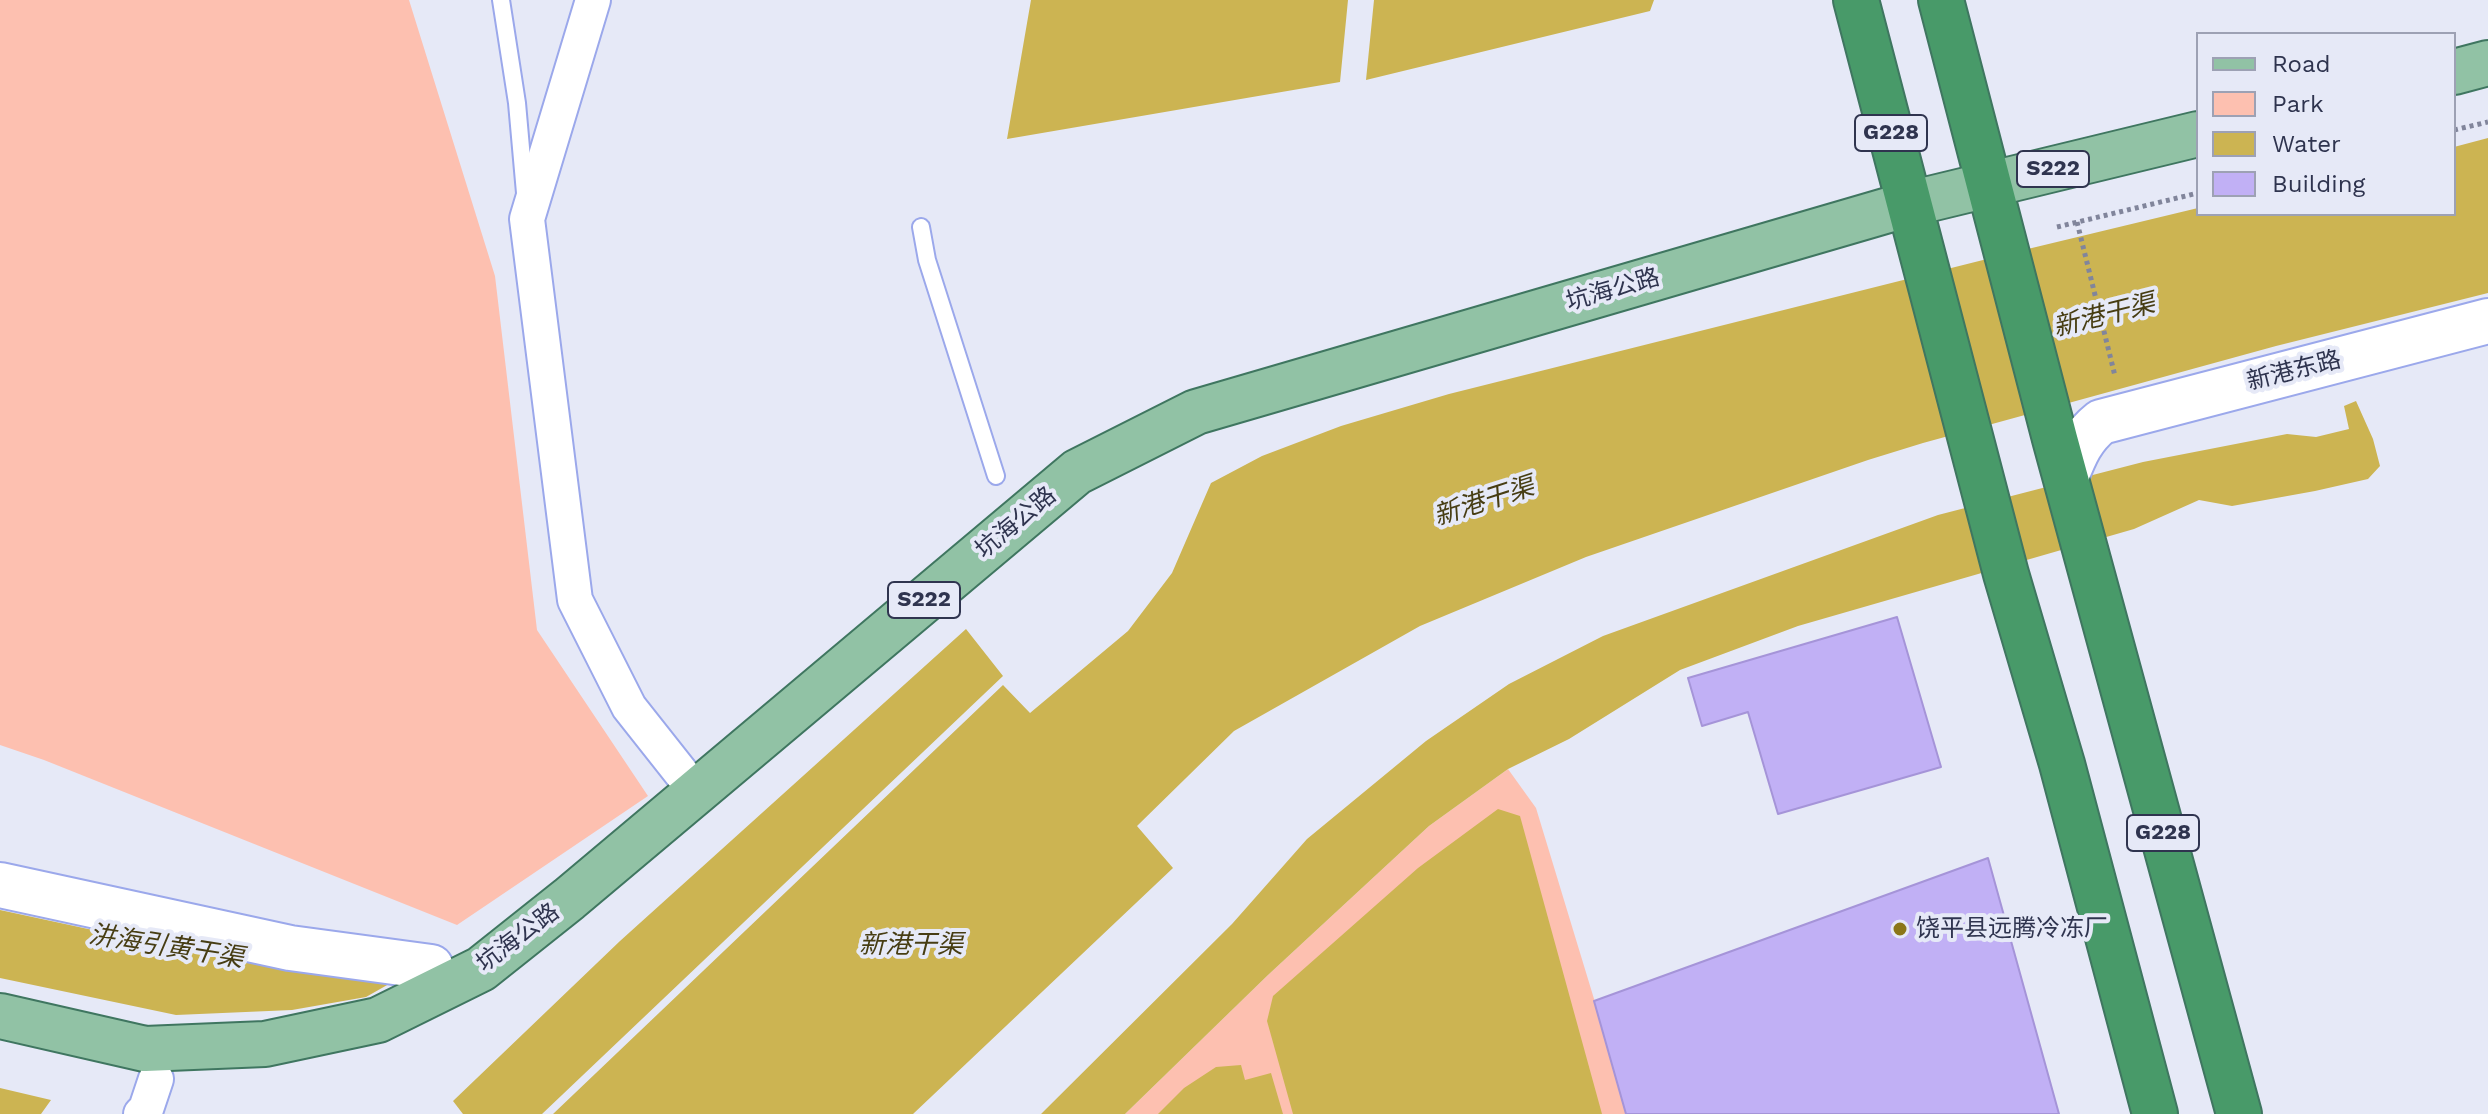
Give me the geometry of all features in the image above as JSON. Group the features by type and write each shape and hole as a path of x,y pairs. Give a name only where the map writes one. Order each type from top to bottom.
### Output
{"highway":[{"name":"G228","path":"1856,0 2006,574 2062,764 2155,1114"},
{"path":"1941,0 2043,394 2085,428"},
{"name":"G228","path":"2085,428 2085,553 2239,1114"}],"main road":[{"path":"2456,71 2488,63"},
{"name":"S222","path":"1909,204 2196,134"},
{"name":"坑海公路","path":"0,1016 145,1049 265,1044 378,1020 481,969 581,889 1077,472 1196,412 1909,204"}],"street":[{"path":"593,0 527,219 575,600 629,707 682,774"},
{"name":"新港东路","path":"2085,428 2488,321"},
{"path":"0,885 290,948 431,967"},
{"path":"141,1114 146,1109 156,1079"}],"lane":[{"path":"501,0 517,103 527,219"},
{"path":"921,227 927,260 996,476"}],"path":[{"path":"2456,130 2488,122"},
{"path":"2057,227 2196,193"},
{"path":"2077,222 2085,428"}],"green space":[{"path":"0,0 409,0 495,276 537,630 648,796 457,925 0,745"},
{"path":"1508,769 1536,808 1629,1114 1125,1114 1268,975 1429,826"}],"water":[{"path":"1031,0 1348,0 1340,82 1007,139"},
{"path":"1374,0 1654,0 1650,11 1366,80"},
{"name":"新港干渠","path":"2488,138 2488,293 2276,346 1923,443 1586,557 1420,626 1234,731 1137,826 1173,868 913,1114 553,1114 1003,685 1030,713 1128,631 1172,573 1211,483 1262,456 1341,426 1449,394 2196,208 2196,216 2456,216 2456,146"},
{"path":"2356,401 2373,439 2380,466 2368,479 2232,506 2199,500 2134,529 1798,626 1680,670 1569,739 1508,769 1429,826 1268,975 1125,1114 1041,1114 1232,924 1307,839 1426,741 1509,684 1603,636 1938,515 2143,462 2287,434 2316,437 2349,429 2344,406"},
{"path":"966,629 1003,676 542,1114 463,1114 453,1101 620,941"},
{"path":"1498,809 1520,816 1602,1114 1293,1114 1267,1021 1273,996 1418,868"},
{"name":"汫海引黄干渠","path":"0,910 232,960 368,978 389,984 366,997 292,1010 176,1015 0,978"},
{"path":"1241,1065 1245,1080 1271,1073 1283,1114 1158,1114 1184,1088 1216,1067"},
{"path":"0,1088 51,1100 41,1114 0,1114"}],"building":[{"path":"1897,617 1941,767 1778,814 1748,712 1702,726 1688,678"},
{"name":"饶平县远腾冷冻厂","path":"1988,858 2059,1114 1626,1114 1594,1001"}],"place":[{"name":"饶平县远腾冷冻厂","path":"1900,929"}]}
